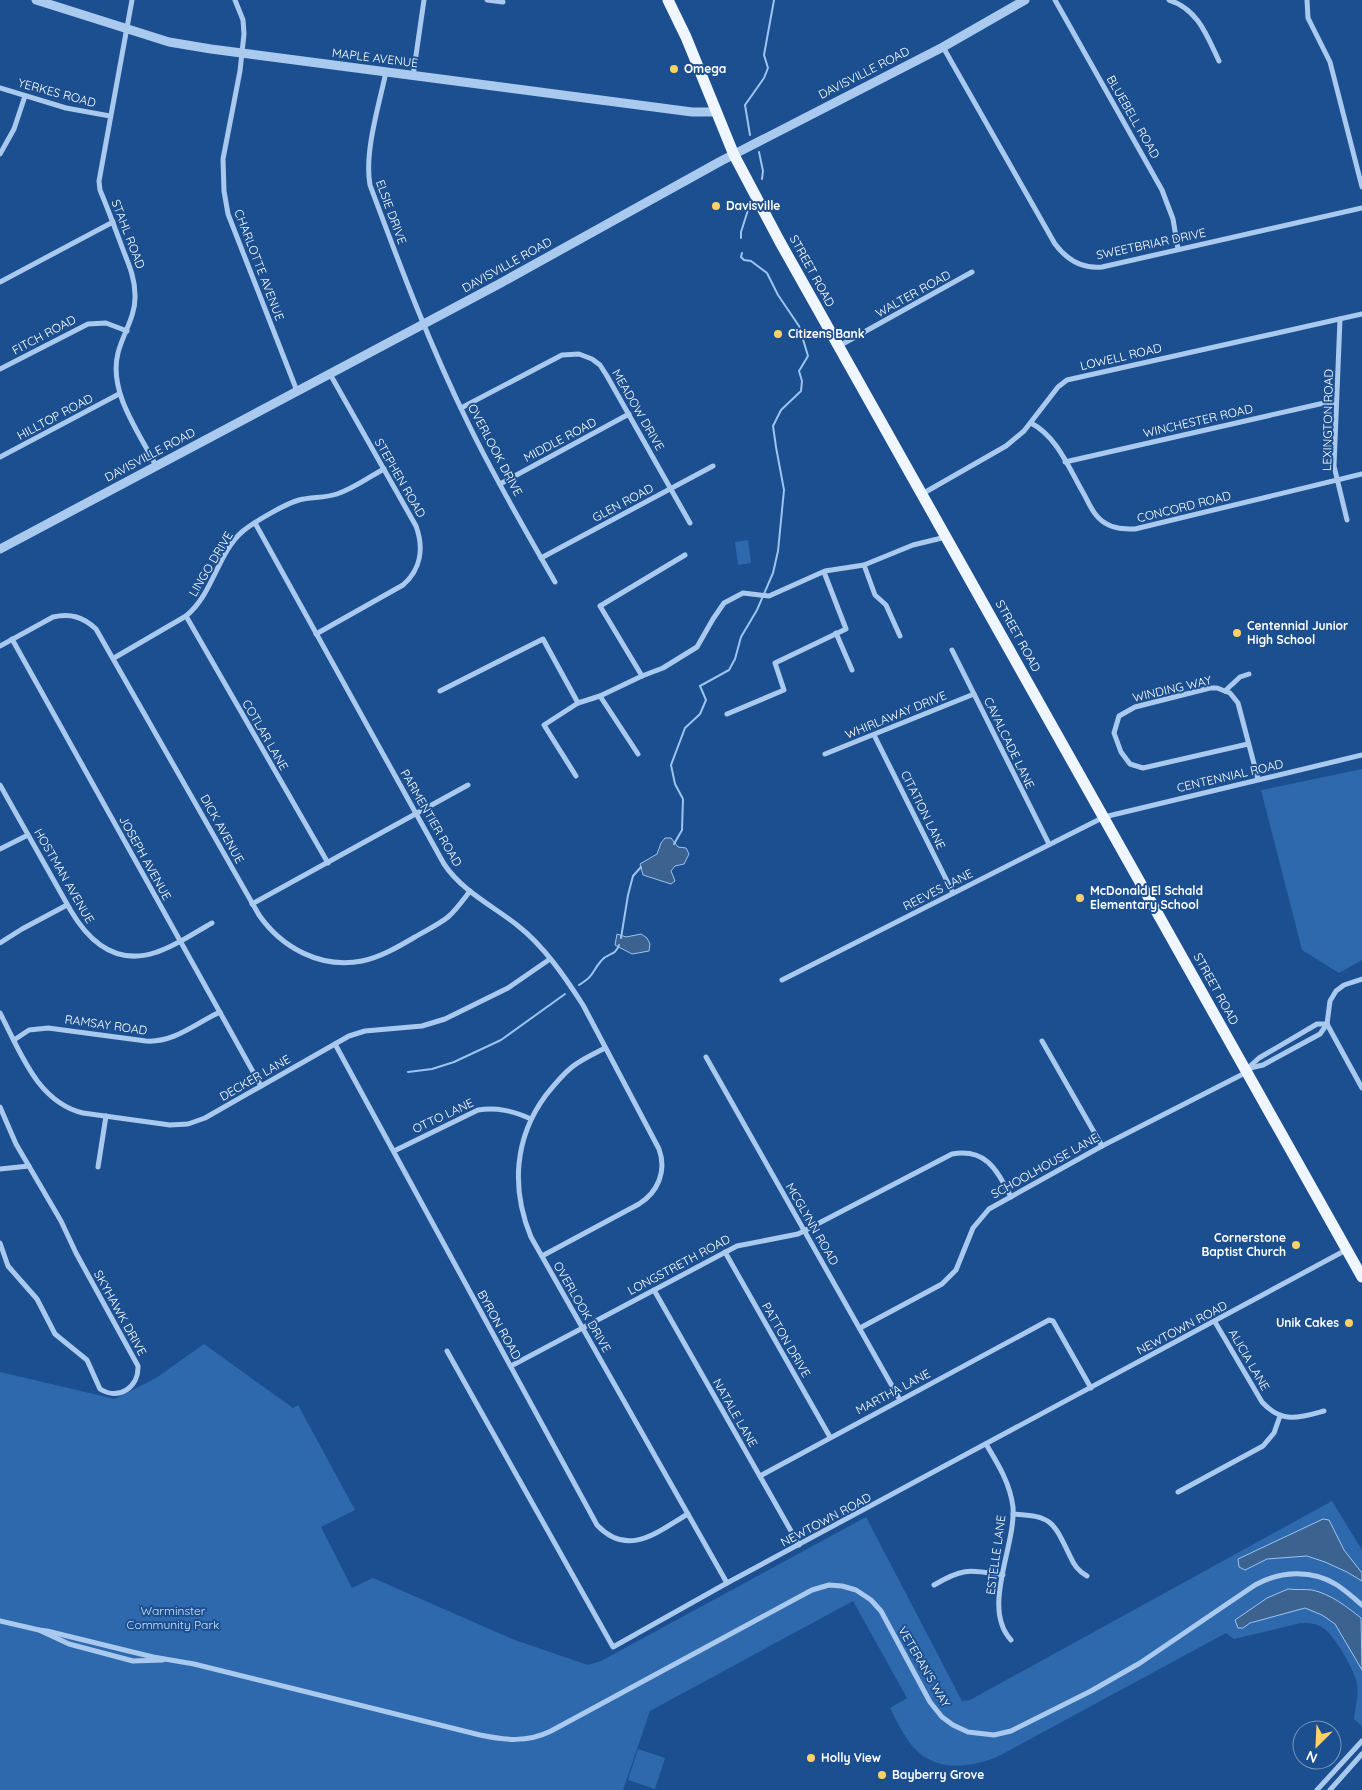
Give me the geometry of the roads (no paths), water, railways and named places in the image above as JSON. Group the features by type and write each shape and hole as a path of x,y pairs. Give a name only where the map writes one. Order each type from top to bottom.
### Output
{"main road":[{"name":"STREET ROAD","path":"668,0 718,112 734,155 838,347 1362,1277"}],"street":[{"name":"MAPLE AVENUE","path":"36,0 169,42 692,112 718,112"},
{"name":"STAHL ROAD","path":"132,0 99,181 100,190 135,284 134,306 116,364 116,382 119,394 156,466"},
{"name":"CHARLOTTE AVENUE","path":"235,0 244,27 242,53 223,159 225,200 228,214 297,392"},
{"path":"413,76 424,0"},
{"path":"487,0 503,2"},
{"name":"BLUEBELL ROAD","path":"1055,0 1162,190 1173,219 1178,249"},
{"path":"1169,0 1184,6 1196,19 1219,61"},
{"path":"1307,0 1308,18 1330,62 1362,187"},
{"name":"DAVISVILLE ROAD","path":"0,549 423,325 734,155 943,47 1019,1"},
{"name":"SWEETBRIAR DRIVE","path":"943,47 1055,244 1077,264 1097,267 1362,208"},
{"name":"ELSIE DRIVE","path":"386,72 370,152 368,177 423,325"},
{"name":"YERKES ROAD","path":"0,88 66,108 110,116"},
{"path":"0,154 14,129 25,96"},
{"path":"0,282 113,222"},
{"name":"WALTER ROAD","path":"838,347 972,272"},
{"name":"LOWELL ROAD","path":"922,494 1006,446 1018,437 1058,387 1067,380 1362,314"},
{"name":"LEXINGTON ROAD","path":"1340,319 1334,466 1347,520"},
{"name":"FITCH ROAD","path":"0,369 88,324 106,323 127,331"},
{"name":"OVERLOOK DRIVE","path":"423,325 461,408 500,484 555,582"},
{"name":"MEADOW DRIVE","path":"461,408 553,358 570,354 584,355 592,358 600,365 690,523"},
{"name":"STEPHEN ROAD","path":"316,634 403,585 417,567 421,553 420,536 416,526 330,374"},
{"name":"HILLTOP ROAD","path":"0,458 119,394"},
{"name":"WINCHESTER ROAD","path":"1065,462 1336,402"},
{"name":"MIDDLE ROAD","path":"500,484 629,414"},
{"name":"CONCORD ROAD","path":"1031,423 1053,441 1094,513 1106,524 1124,529 1135,529 1362,474"},
{"name":"GLEN ROAD","path":"541,558 713,466"},
{"name":"LINGO DRIVE","path":"114,658 193,610 204,597 234,541 242,532 297,501 334,495 384,469"},
{"name":"PARMENTIER ROAD","path":"255,523 444,864 453,876 470,891 527,934 550,959 583,1005 659,1149 663,1164 658,1183 651,1195 639,1204 542,1256"},
{"path":"576,776 544,725 578,703 600,696 663,668 697,647 713,618 724,603 743,594 769,596 824,572 864,565 913,545 946,536"},
{"path":"642,676 600,606 685,555"},
{"path":"864,565 875,595 886,605 900,636"},
{"path":"727,714 784,690 775,663 846,628 824,572"},
{"name":"DICK AVENUE","path":"0,646 53,617 61,615 75,616 89,622 96,629 252,904 273,933 295,949 318,959 336,962 354,962 372,958 390,951 445,919 470,891"},
{"name":"COTLAR LANE","path":"186,616 328,863"},
{"path":"836,633 852,670"},
{"name":"JOSEPH AVENUE","path":"12,639 261,1086"},
{"path":"440,691 543,639 578,703"},
{"name":"CAVALCADE LANE","path":"952,650 1049,844"},
{"path":"1225,690 1240,677 1249,674"},
{"name":"WINDING WAY","path":"1248,744 1143,768 1130,764 1124,758 1114,733 1116,721 1128,709 1210,688 1225,690 1238,703 1258,780"},
{"name":"WHIRLAWAY DRIVE","path":"826,754 974,694"},
{"path":"600,696 638,754"},
{"name":"CITATION LANE","path":"874,735 953,893"},
{"name":"CENTENNIAL ROAD","path":"1104,817 1362,755"},
{"name":"HOSTMAN AVENUE","path":"0,785 81,929 96,943 112,952 130,956 148,955 180,941 212,923"},
{"path":"252,904 468,785"},
{"name":"REEVES LANE","path":"782,980 1104,817"},
{"path":"0,849 28,835"},
{"path":"0,943 67,905"},
{"name":"DECKER LANE","path":"0,1013 42,1088 59,1103 75,1111 170,1125 188,1124 205,1118 349,1036 365,1031 422,1026 445,1019 508,988 550,959"},
{"path":"1246,1071 1263,1065 1320,1034 1327,1024 1330,1001 1336,991 1344,985 1362,979"},
{"name":"RAMSAY ROAD","path":"14,1040 30,1030 48,1028 146,1041 161,1041 176,1036 220,1012"},
{"path":"1246,1071 1260,1058 1317,1024 1327,1024"},
{"path":"1327,1024 1362,1088"},
{"path":"1042,1041 1102,1146"},
{"name":"BYRON ROAD","path":"335,1044 597,1524 605,1533 618,1539 637,1541 652,1535 688,1514"},
{"name":"OVERLOOK DRIVE","path":"605,1048 586,1058 564,1074 539,1104 531,1119 519,1157 518,1192 526,1225 542,1256 727,1583"},
{"name":"MCGLYNN ROAD","path":"706,1058 900,1400"},
{"name":"SCHOOLHOUSE LANE","path":"860,1328 948,1279 956,1270 977,1222 989,1209 1102,1146 1246,1071"},
{"name":"SKYHAWK DRIVE","path":"0,1107 24,1157 61,1221 76,1253 138,1366 136,1379 129,1389 114,1393 100,1389 88,1360 54,1334 37,1299 8,1266 0,1243"},
{"name":"OTTO LANE","path":"394,1151 478,1110 488,1108 501,1109 531,1119"},
{"path":"98,1167 106,1116"},
{"name":"LONGSTRETH ROAD","path":"510,1366 725,1252 744,1244 789,1237 804,1231 952,1154 971,1154 985,1159 999,1175 1011,1198"},
{"path":"0,1169 29,1166"},
{"name":"NEWTOWN ROAD","path":"446,1350 613,1647 727,1583 1347,1250"},
{"name":"PATTON DRIVE","path":"725,1252 830,1437"},
{"name":"NATALE LANE","path":"654,1290 799,1545"},
{"name":"MARTHA LANE","path":"760,1476 1049,1320 1053,1321 1092,1388"},
{"name":"ALICIA LANE","path":"1215,1322 1262,1402 1280,1416"},
{"path":"1178,1492 1263,1446 1274,1433 1280,1416 1300,1418 1324,1411"},
{"name":"ESTELLE LANE","path":"986,1444 1006,1478 1013,1514 1003,1575 1000,1616 1004,1631 1011,1640"},
{"path":"1013,1514 1038,1517 1054,1525 1075,1566 1087,1576"},
{"path":"934,1585 950,1575 969,1570 1003,1575"},
{"name":"VETERAN'S WAY","path":"166,1659 194,1664 470,1733 500,1739 518,1740 542,1735 812,1590 829,1585 842,1586 856,1590 874,1603 881,1611 935,1710 953,1725 968,1732 987,1735 1012,1731 1140,1663 1255,1585 1271,1577 1293,1574 1319,1577 1337,1585 1362,1605"},
{"path":"0,1620 166,1659"},
{"path":"39,1630 69,1644 133,1660 155,1661 166,1659"},
{"path":"1317,1790 1362,1741"},
{"path":"1330,1790 1362,1754"}],"waterway":[{"path":"750,135 745,105 764,78 768,68 764,55 774,0"},
{"path":"759,152 763,171 762,179"},
{"path":"741,238 748,210"},
{"path":"674,844 682,830 683,799 675,784 671,765 685,728 700,714 706,700 700,686 729,670 735,659 741,637 757,610 773,573 778,551 784,490 773,426 781,410 801,391 802,381 799,371 808,356 799,326 778,295 767,273 751,261 744,260 741,257 742,253"},
{"path":"621,938 633,876 641,867"},
{"path":"579,985 619,945"},
{"path":"408,1072 432,1069 454,1062 501,1040 565,994"}],"place":[{"name":"Omega","path":"674,69"},
{"name":"Davisville","path":"716,206"},
{"name":"Citizens Bank","path":"778,334"},
{"name":"Centennial Junior High School","path":"1237,633"},
{"name":"McDonald El Schald Elementary School","path":"1080,898"},
{"name":"Cornerstone Baptist Church","path":"1296,1245"},
{"name":"Unik Cakes","path":"1349,1323"},
{"name":"Holly View","path":"811,1758"},
{"name":"Bayberry Grove","path":"882,1775"}],"park label":[{"name":"Warminster Community Park","path":"173,1618"}]}
